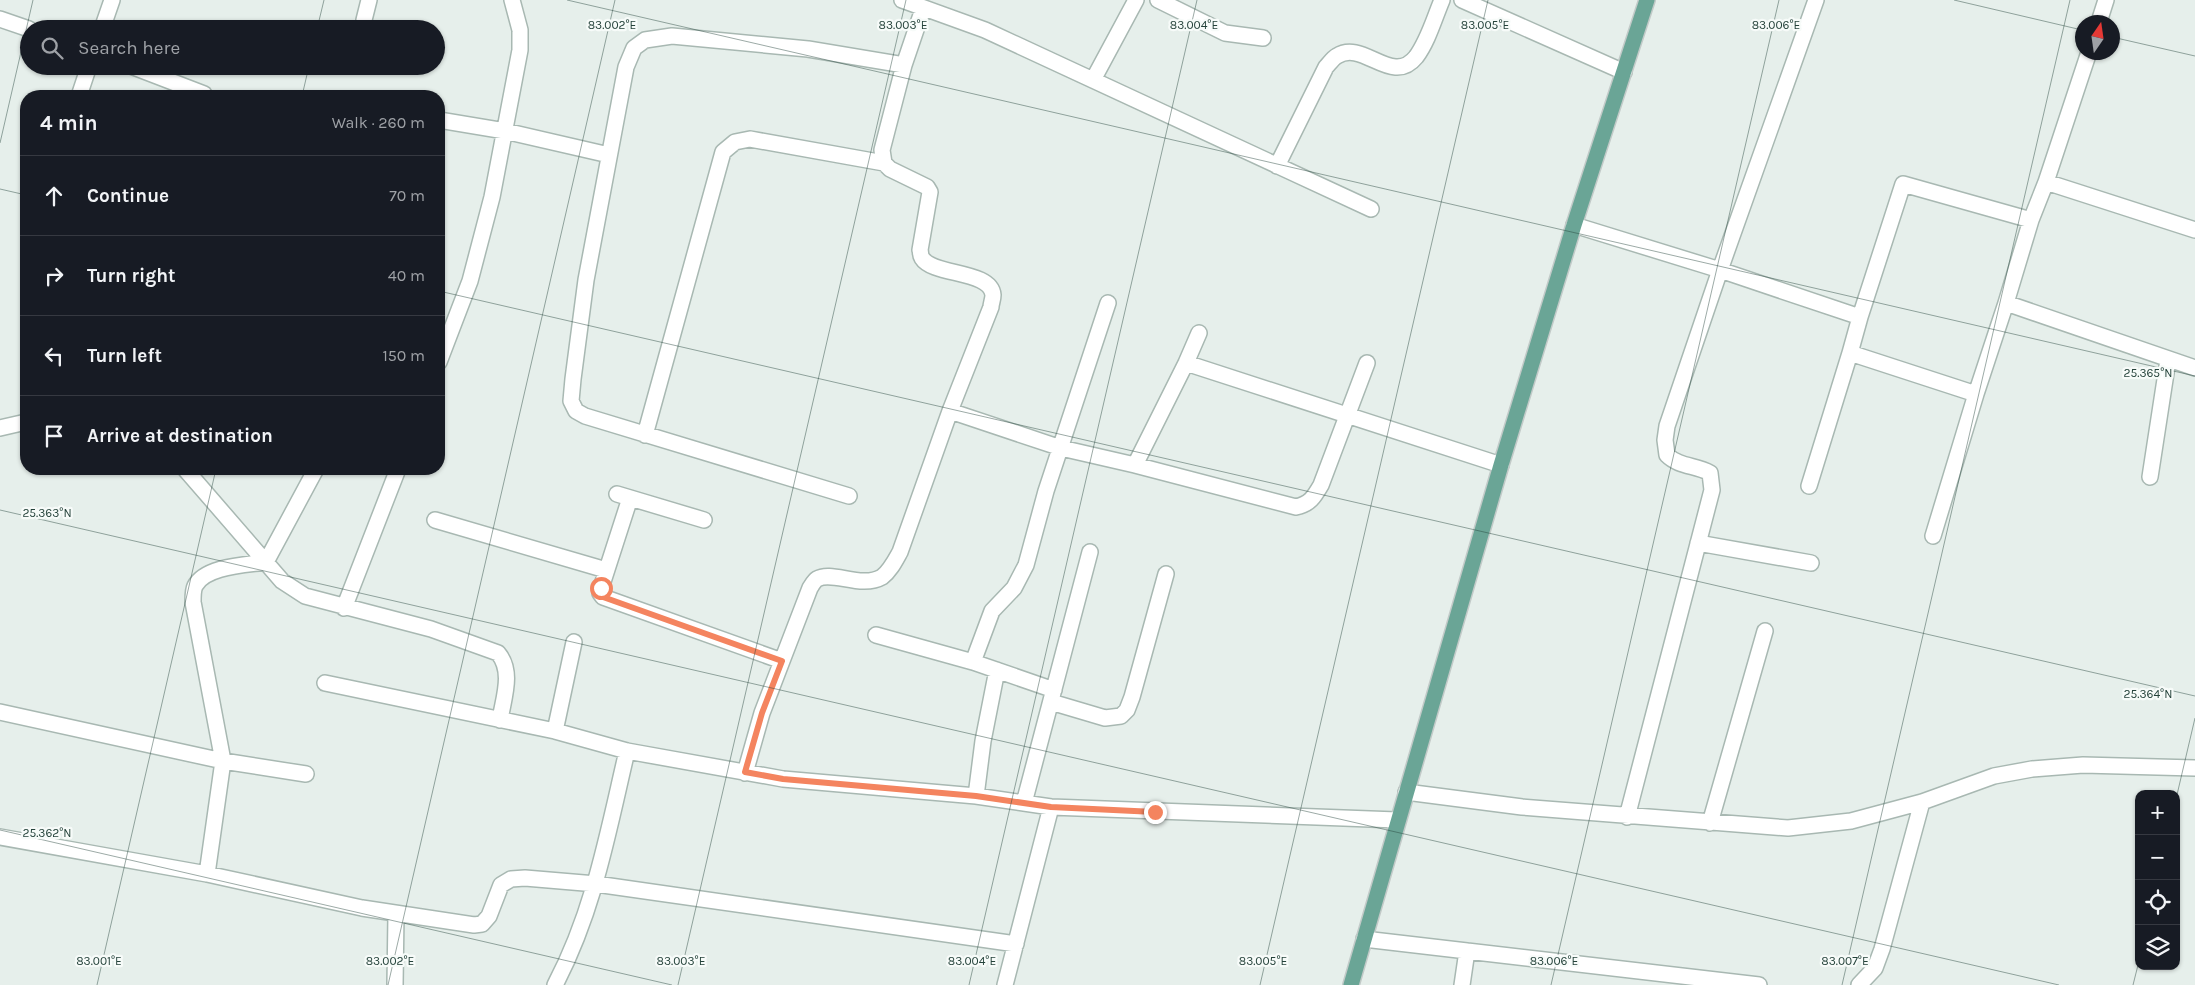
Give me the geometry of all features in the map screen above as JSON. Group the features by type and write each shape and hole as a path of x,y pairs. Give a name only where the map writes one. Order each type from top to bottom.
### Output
{"main road":[{"path":"1351,985 1397,820 1501,465 1574,224 1646,0"}],"street":[{"path":"105,20 112,0"},
{"path":"364,20 369,0"},
{"path":"445,346 470,281 492,197 505,131 520,50 520,30 512,0"},
{"path":"902,0 985,30 1371,209"},
{"path":"1093,80 1136,0"},
{"path":"1158,0 1224,33 1263,38"},
{"path":"1277,166 1326,67 1337,56 1352,52 1394,68 1405,66 1415,58 1423,46 1442,0"},
{"path":"1462,0 1624,72"},
{"path":"1627,817 1712,490 1710,473 1702,468 1671,460 1667,455 1665,440 1670,414 1816,0"},
{"path":"2101,15 2106,0"},
{"path":"884,163 882,150 904,65 923,9"},
{"path":"0,19 20,26"},
{"path":"849,496 645,435 585,416 576,411 571,401 586,280 626,67 634,48 645,40 672,36 808,49 904,65"},
{"path":"1933,536 2031,220 2046,182 2086,60"},
{"path":"80,90 86,75"},
{"path":"154,75 194,90"},
{"path":"445,121 505,131 609,155"},
{"path":"645,435 723,152 735,142 750,139 884,163 890,169 927,187 930,192 920,250 922,258 930,264 983,282 990,288 993,295 991,307 950,411 906,535 892,566 882,576 869,581 842,580 826,576 816,579 810,588 762,713 745,772"},
{"path":"2046,182 2195,230"},
{"path":"1809,486 1860,317 1903,184 2031,220"},
{"path":"1574,224 1860,317"},
{"path":"973,662 992,610 1014,588 1026,565 1046,491 1108,302"},
{"path":"2006,303 2195,368"},
{"path":"1135,465 1186,363 1199,332"},
{"path":"1850,353 1976,394"},
{"path":"2150,477 2168,360"},
{"path":"1186,363 1501,465"},
{"path":"950,411 1061,448 1135,465 1296,507 1306,505 1313,499 1321,485 1367,363"},
{"path":"0,428 20,423"},
{"path":"196,475 282,582 305,596 344,608 431,629 498,653 505,661 507,676 500,720"},
{"path":"266,562 313,475"},
{"path":"344,608 396,475"},
{"path":"704,520 623,496 600,593 603,597 782,661"},
{"path":"435,520 606,570"},
{"path":"1698,543 1811,563"},
{"path":"1024,803 1090,552"},
{"path":"207,874 223,761 193,602 194,587 202,576 222,569 266,562"},
{"path":"876,635 997,670 1105,718 1121,716 1127,710 1132,697 1166,574"},
{"path":"1710,823 1765,631"},
{"path":"555,731 574,642"},
{"path":"976,796 983,741 997,670"},
{"path":"325,683 555,731 627,751 783,779 976,796 1051,807 1397,820"},
{"path":"0,712 223,761 306,774"},
{"path":"555,985 583,924 596,884 627,751"},
{"path":"1406,792 1522,807 1627,817 1788,828 1850,821 1922,802 1994,776 2032,769 2084,765 2195,768"},
{"path":"1858,985 1875,968 1882,949 1922,802"},
{"path":"1005,985 1051,807"},
{"path":"0,837 207,874 396,914 474,925 482,924 489,916 501,885 511,879 596,884 1016,944"},
{"path":"395,985 396,914"},
{"path":"1364,939 1759,985"},
{"path":"1462,985 1467,951"}],"route":[{"path":"601,588 600,593 603,597 782,661 762,713 745,772 783,779 976,796 1051,807 1155,812"}]}
